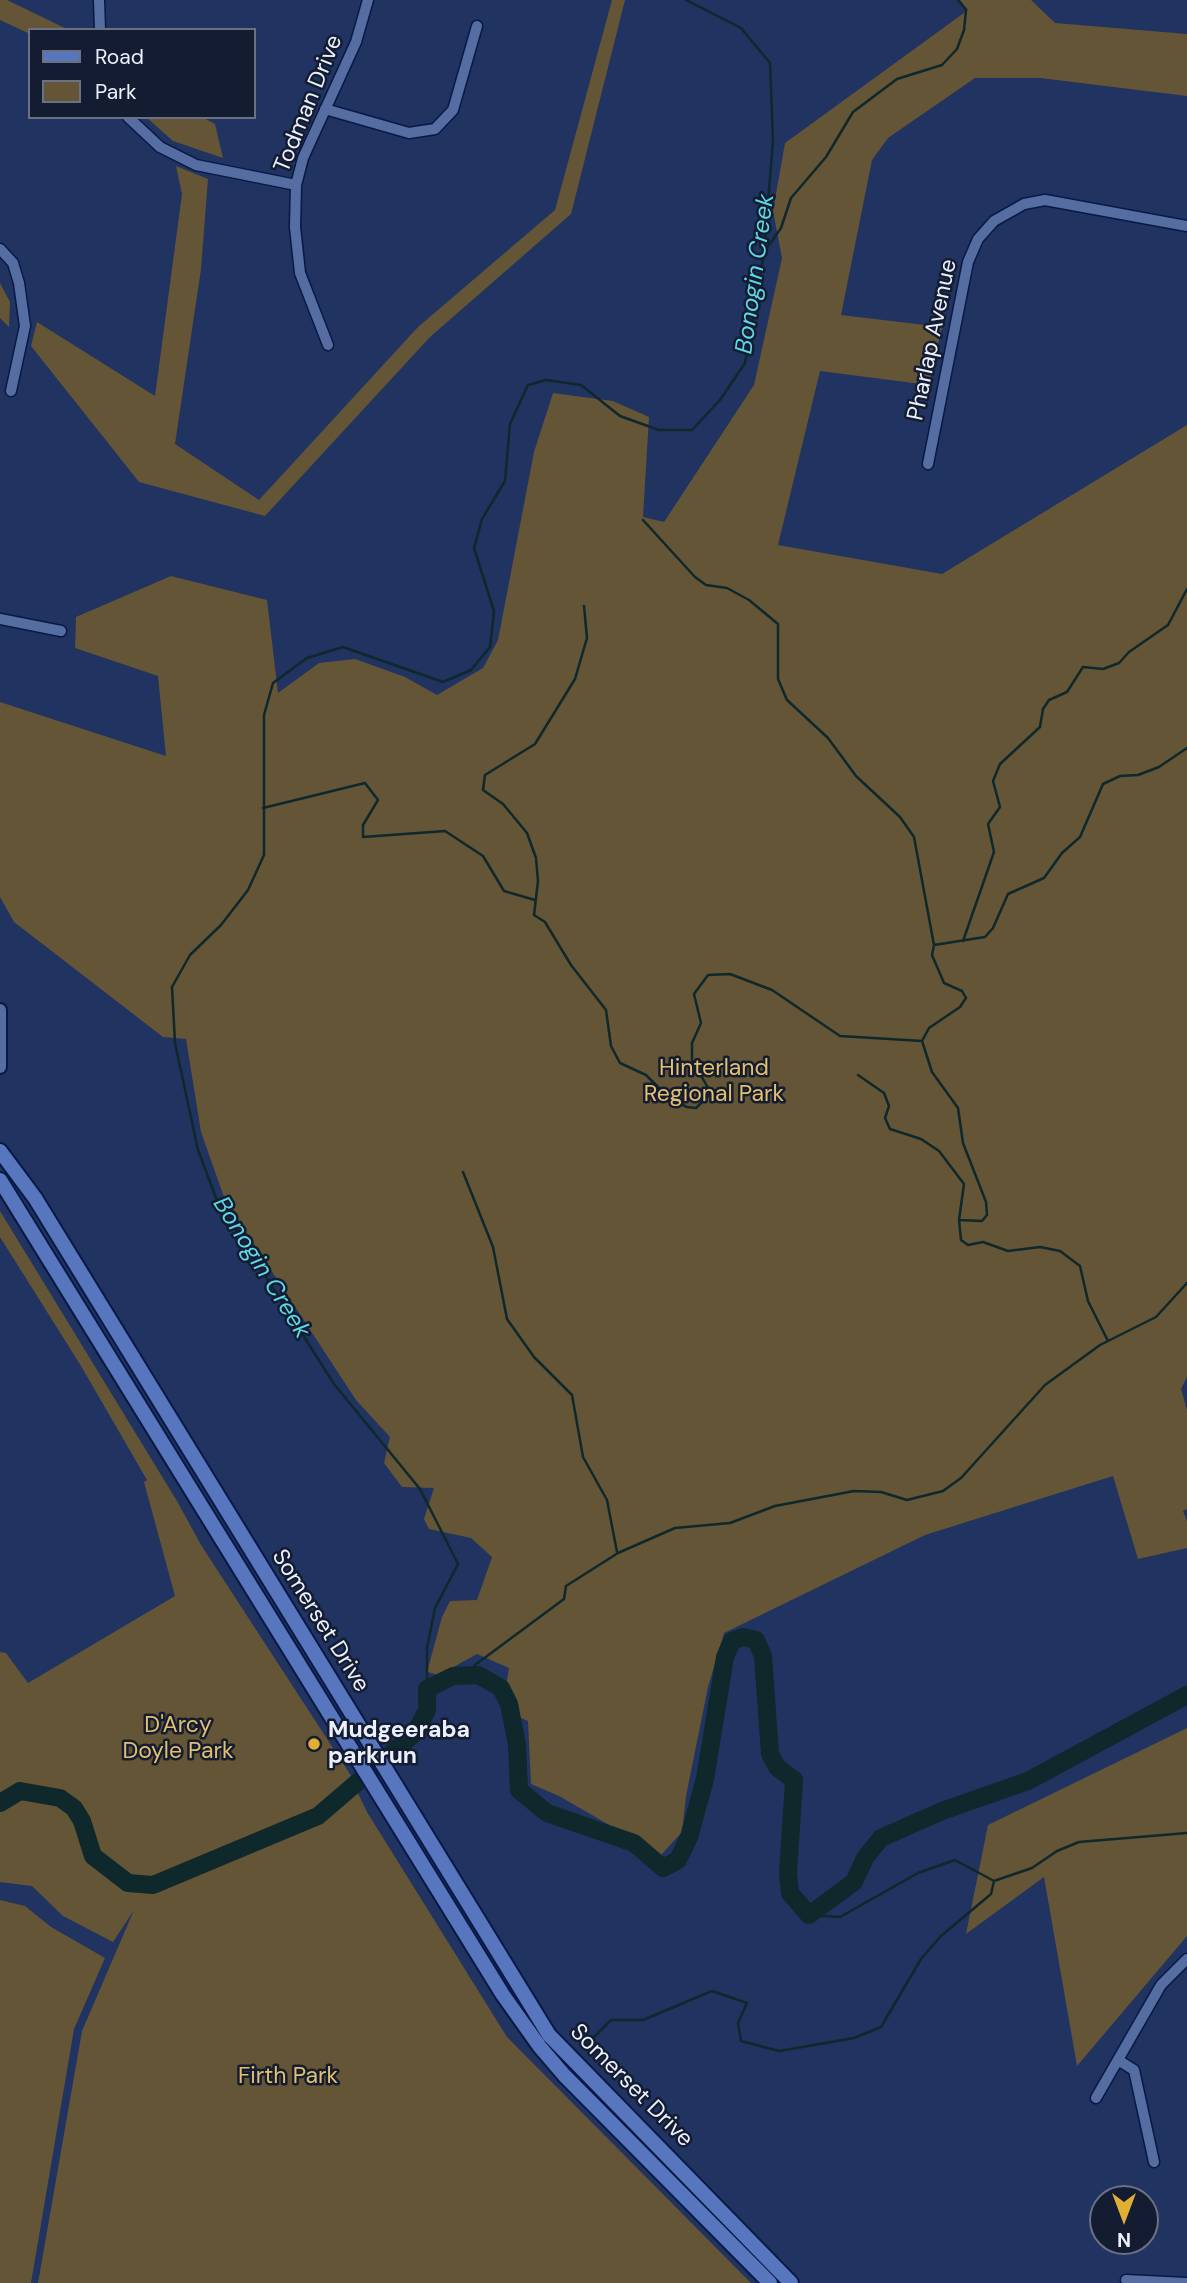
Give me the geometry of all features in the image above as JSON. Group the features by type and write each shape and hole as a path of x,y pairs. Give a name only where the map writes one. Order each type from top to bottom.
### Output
{"main road":[{"name":"Somerset Drive","path":"0,1152 35,1198 549,2035 791,2283"},
{"name":"Somerset Drive","path":"0,1180 380,1800 503,1995 540,2047 770,2283"},
{"path":"189,1487 205,1477"}],"street":[{"path":"99,0 100,28"},
{"name":"Todman Drive","path":"328,345 300,273 295,227 296,185 303,158 356,42 368,0"},
{"path":"325,109 409,132 435,128 453,110 477,26"},
{"path":"130,119 160,147 196,165 296,185"},
{"name":"Pharlap Avenue","path":"928,464 968,262 978,239 994,220 1024,204 1045,200 1187,226"},
{"path":"0,249 12,264 19,283 25,326 11,391"},
{"path":"0,619 61,631"},
{"path":"0,999 0,1067"},
{"path":"1096,2098 1161,1985 1187,1959"},
{"path":"1118,2060 1134,2070 1154,2162"},
{"path":"1126,2280 1186,2282"}],"green space":[{"path":"0,0 7,0 65,28 28,28 28,33 0,20"},
{"path":"612,0 625,0 571,214 430,337 265,516 139,482 31,346 37,322 155,396 182,194 176,166 208,179 201,269 175,444 259,500 418,327 555,210"},
{"name":"Hinterland Regional Park","path":"960,0 1031,0 1055,23 1187,34 1187,96 1040,78 975,78 888,138 872,160 841,315 942,327 929,385 820,371 778,545 942,574 1187,425 1187,1377 1181,1389 1187,1410 1187,1509 1183,1511 1187,1521 1187,1548 1138,1559 1113,1476 925,1535 724,1633 708,1687 686,1796 682,1832 661,1855 559,1796 531,1784 528,1721 502,1710 509,1668 477,1654 439,1675 427,1672 442,1617 450,1601 477,1600 492,1557 471,1538 429,1529 424,1519 434,1488 402,1487 384,1463 390,1437 356,1400 225,1200 201,1132 186,1039 163,1037 14,922 0,897 0,702 166,756 158,676 75,648 76,617 171,576 267,600 278,693 319,663 355,659 405,677 437,695 483,668 498,640 534,452 553,393 613,401 649,417 643,517 664,522 754,385 782,258 773,211 785,143 968,10"},
{"path":"148,119 206,119 215,124 223,158 173,141"},
{"path":"0,283 10,302 9,327 0,318"},
{"name":"Firth Park","path":"0,1211 177,1501 201,1545 357,1785 355,1787 367,1812 507,2037 751,2283 38,2283 82,2031 134,1910 113,1942 63,1916 32,1886 0,1882 0,1652 6,1653 28,1683 175,1596 144,1482 147,1480 81,1366 0,1237"},
{"path":"1187,1728 1187,1936 1077,2066 1044,1877 966,1934 988,1825"},
{"path":"0,1900 25,1906 51,1927 105,1958 74,2029 31,2283 0,2283"}],"waterway":[{"name":"Bonogin Creek","path":"427,1689 427,1648 435,1608 458,1564 420,1489 334,1384 216,1198 198,1150 175,1043 172,987 190,955 221,925 248,890 264,855 264,715 273,683 307,658 343,647 443,682 471,670 490,647 494,611 474,548 482,519 505,481 510,424 528,385 546,380 581,385 620,416 659,430 692,430 720,400 745,363 764,253 773,140 770,63 741,28 686,0"},
{"path":"765,251 781,228 791,198 826,157 853,112 897,79 942,65 957,49 964,30 966,10 958,0"},
{"path":"643,520 695,577 706,585 727,588 749,600 778,624 778,679 787,700 828,738 856,776 900,817 914,837 934,945 932,955 944,983 962,991 966,998 960,1007 929,1028 922,1041 932,1072 958,1108 963,1143 986,1202 987,1215 982,1221 959,1220"},
{"path":"963,941 994,852 988,824 1000,807 993,781 1000,764 1040,727 1043,709 1049,700 1067,692 1083,667 1103,669 1119,663 1129,652 1168,625 1187,589"},
{"path":"584,606 587,638 575,679 535,744 485,775 483,790 503,804 527,833 536,858 538,881 534,915 545,922 571,965 606,1010 611,1046 620,1063 646,1075 670,1099 696,1108 711,1093 692,1060 692,1043 701,1023 694,994 708,975 730,974 772,990 840,1036 922,1041"},
{"path":"934,945 985,937 993,928 1008,894 1044,878 1062,853 1080,837 1103,784 1120,776 1138,775 1159,767 1187,748"},
{"path":"263,808 365,783 378,800 363,825 363,837 445,831 483,856 504,891 535,900"},
{"path":"858,1075 884,1093 889,1106 885,1118 890,1129 921,1139 939,1151 964,1184 959,1220 961,1240 968,1245 983,1242 1008,1251 1040,1247 1060,1251 1080,1266 1088,1301 1108,1341"},
{"path":"463,1172 493,1247 507,1319 534,1357 572,1395 583,1457 607,1500 617,1552"},
{"path":"473,1675 475,1665 564,1599 566,1586 618,1553 675,1528 730,1523 775,1506 854,1491 881,1492 907,1500 943,1491 961,1478 1045,1385 1100,1345 1156,1317 1187,1283"},
{"path":"0,1803 20,1791 60,1798 74,1808 82,1821 93,1856 128,1883 153,1885 318,1816 416,1732 427,1710 427,1689 453,1676 478,1675 501,1688 509,1704 517,1744 519,1790 547,1813 634,1843 663,1868 678,1860 689,1837 705,1779 725,1657 732,1641 743,1637 756,1640 763,1656 770,1754 777,1767 794,1780 788,1874 790,1893 809,1915 854,1882 865,1858 881,1838 942,1811 1028,1781 1187,1695"},
{"path":"809,1915 840,1917 918,1873 955,1860 994,1881 1032,1868 1057,1851 1079,1842 1187,1833"},
{"path":"586,2045 611,2020 643,2020 712,1991 747,2003 738,2023 741,2041 779,2051 854,2038 881,2027 921,1959 941,1936 991,1894 994,1881"}],"place":[{"name":"Mudgeeraba parkrun","path":"314,1744"}],"park label":[{"name":"D'Arcy Doyle Park","path":"178,1739"}]}
